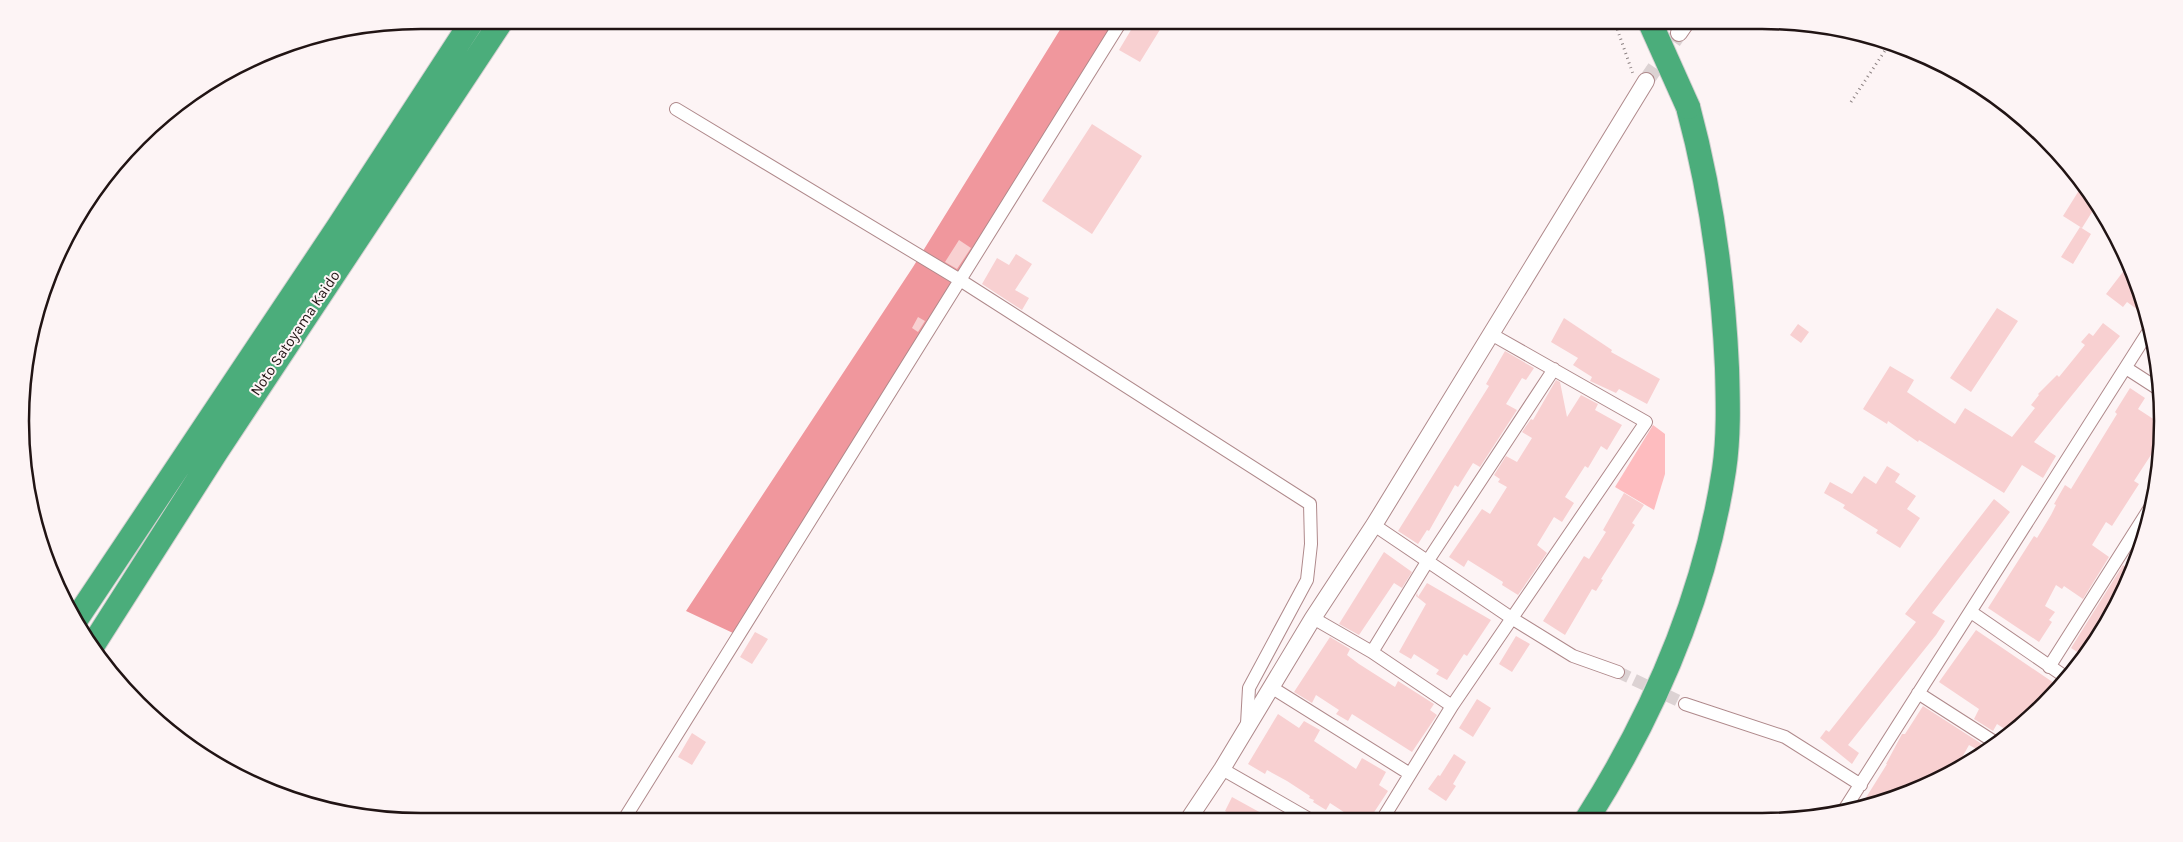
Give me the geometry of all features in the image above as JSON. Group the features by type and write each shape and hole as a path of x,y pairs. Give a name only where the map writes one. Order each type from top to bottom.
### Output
{"highway":[{"name":"Noto Satoyama Kaido","path":"80,614 339,226 467,29"},
{"name":"Noto Satoyama Kaido","path":"96,641 216,452 496,29"},
{"path":"1591,813 1611,780 1658,691 1684,627 1713,529 1724,468 1728,406 1725,318 1719,266 1702,160 1688,107 1653,29"}],"street":[{"path":"629,813 1116,29"},
{"path":"1193,813 1222,769 1247,724 1313,618 1374,526 1646,81"},
{"path":"676,109 960,280 1310,504 1311,544 1307,580 1249,688 1247,724"},
{"path":"1386,813 1452,706 1646,422 1491,334"},
{"path":"1848,804 2145,337"},
{"path":"2126,368 2152,385"},
{"path":"1372,652 1427,562 1554,370"},
{"path":"2049,668 2141,521"},
{"path":"1374,526 1512,619 1573,656 1618,672"},
{"path":"1971,612 2049,668 2061,675"},
{"path":"1313,618 1372,652 1452,706"},
{"path":"1271,687 1410,774"},
{"path":"1918,694 1990,740"},
{"path":"1685,704 1784,737 1861,785"},
{"path":"1222,769 1299,813"}],"path":[{"path":"1617,29 1633,74 1628,81"},
{"path":"1851,102 1886,49"}],"shaded area":[{"path":"1060,29 1110,29 733,633 686,611 913,267"},
{"path":"1653,425 1665,434 1665,474 1654,510 1615,487"}],"building":[{"path":"1132,29 1160,29 1140,62 1119,50"},
{"path":"1092,124 1142,156 1092,234 1042,201"},
{"path":"2079,190 2093,211 2082,228 2063,216"},
{"path":"2080,227 2091,234 2073,264 2061,257"},
{"path":"959,240 971,248 957,269 945,262"},
{"path":"1016,254 1032,264 1015,290 1029,298 1022,310 982,284 997,258 1009,265"},
{"path":"2124,271 2138,310 2127,302 2123,307 2106,294"},
{"path":"1997,308 2018,321 1971,392 1950,378"},
{"path":"918,317 925,321 918,332 912,328"},
{"path":"1564,318 1612,350 1611,352 1660,379 1647,404 1619,389 1616,393 1590,381 1592,377 1573,365 1578,358 1551,342"},
{"path":"2103,323 2120,336 2034,442 2056,456 2043,478 2022,465 2004,493 1919,440 1918,442 1888,421 1887,424 1863,409 1890,366 1914,380 1907,392 1955,424 1965,408 2012,437 2035,408 2031,405 2038,394 2057,375 2059,377 2085,345 2081,342 2089,333 2093,336"},
{"path":"1798,324 1809,332 1801,343 1790,335"},
{"path":"1505,351 1534,368 1526,380 1522,378 1506,404 1517,410 1480,467 1473,463 1458,487 1455,485 1429,531 1427,530 1418,544 1398,531 1489,386 1486,384"},
{"path":"1556,380 1560,382 1567,417 1581,395 1598,404 1595,410 1622,425 1607,450 1601,446 1588,468 1585,466 1565,497 1574,503 1562,522 1554,517 1537,545 1547,553 1518,595 1502,585 1503,582 1468,560 1464,567 1449,557 1482,509 1490,514 1507,487 1498,482 1500,479 1494,475 1506,456 1517,462 1532,438 1522,432 1531,419 1533,420"},
{"path":"2130,388 2145,398 2138,409 2154,419 2153,452 2134,481 2139,484 2112,526 2106,522 2092,545 2109,557 2083,599 2064,586 2062,589 2056,585 2045,606 2055,612 2049,620 2052,622 2039,642 1988,608 2034,536 2037,538 2051,515 2056,505 2054,504 2065,485 2071,489 2117,414 2115,412"},
{"path":"1887,466 1900,474 1895,482 1916,496 1907,509 1920,518 1900,548 1876,533 1878,530 1843,508 1845,505 1824,493 1830,482 1852,494 1864,476 1876,484"},
{"path":"1624,493 1644,505 1632,523 1635,525 1601,579 1603,580 1596,591 1592,589 1565,635 1543,621 1584,556 1589,559 1606,532 1603,530"},
{"path":"1994,499 2010,512 1932,613 1945,621 1936,635 1848,745 1859,753 1852,764 1820,738 1826,730 1829,732 1916,622 1905,614"},
{"path":"1384,552 1412,572 1402,588 1394,583 1359,635 1339,624"},
{"path":"2123,565 2126,567 2114,594 2088,639 2078,653 2071,648"},
{"path":"1427,583 1491,620 1467,656 1464,654 1447,680 1436,674 1439,670 1414,654 1411,659 1399,652 1426,604 1416,596 1417,593 1418,597"},
{"path":"1976,630 2054,683 2021,716 2005,729 1997,724 1993,731 1974,719 1979,709 1939,682"},
{"path":"755,632 768,639 752,664 740,657"},
{"path":"1516,636 1530,644 1512,672 1499,664"},
{"path":"1330,637 1350,649 1347,655 1359,664 1395,687 1398,681 1434,704 1430,710 1437,715 1412,752 1352,714 1348,721 1336,714 1339,710 1316,695 1312,703 1294,692"},
{"path":"1477,699 1491,708 1473,737 1459,728"},
{"path":"1923,706 1983,745 1977,749 1969,745 1958,761 1912,783 1865,800 1887,764 1902,734 1905,734"},
{"path":"1278,714 1299,728 1304,721 1320,730 1314,741 1356,769 1362,758 1386,772 1379,785 1388,791 1374,813 1345,813 1330,803 1326,810 1313,802 1314,800 1309,798 1310,796 1287,781 1267,770 1265,774 1248,764"},
{"path":"692,733 706,742 692,765 678,757"},
{"path":"1454,754 1466,762 1453,784 1456,786 1446,801 1428,789 1438,775 1440,776"},
{"path":"1232,797 1261,813 1229,813 1225,811"}],"tunnel":[{"path":"1646,81 1679,33"},
{"path":"1618,672 1685,704"}]}
